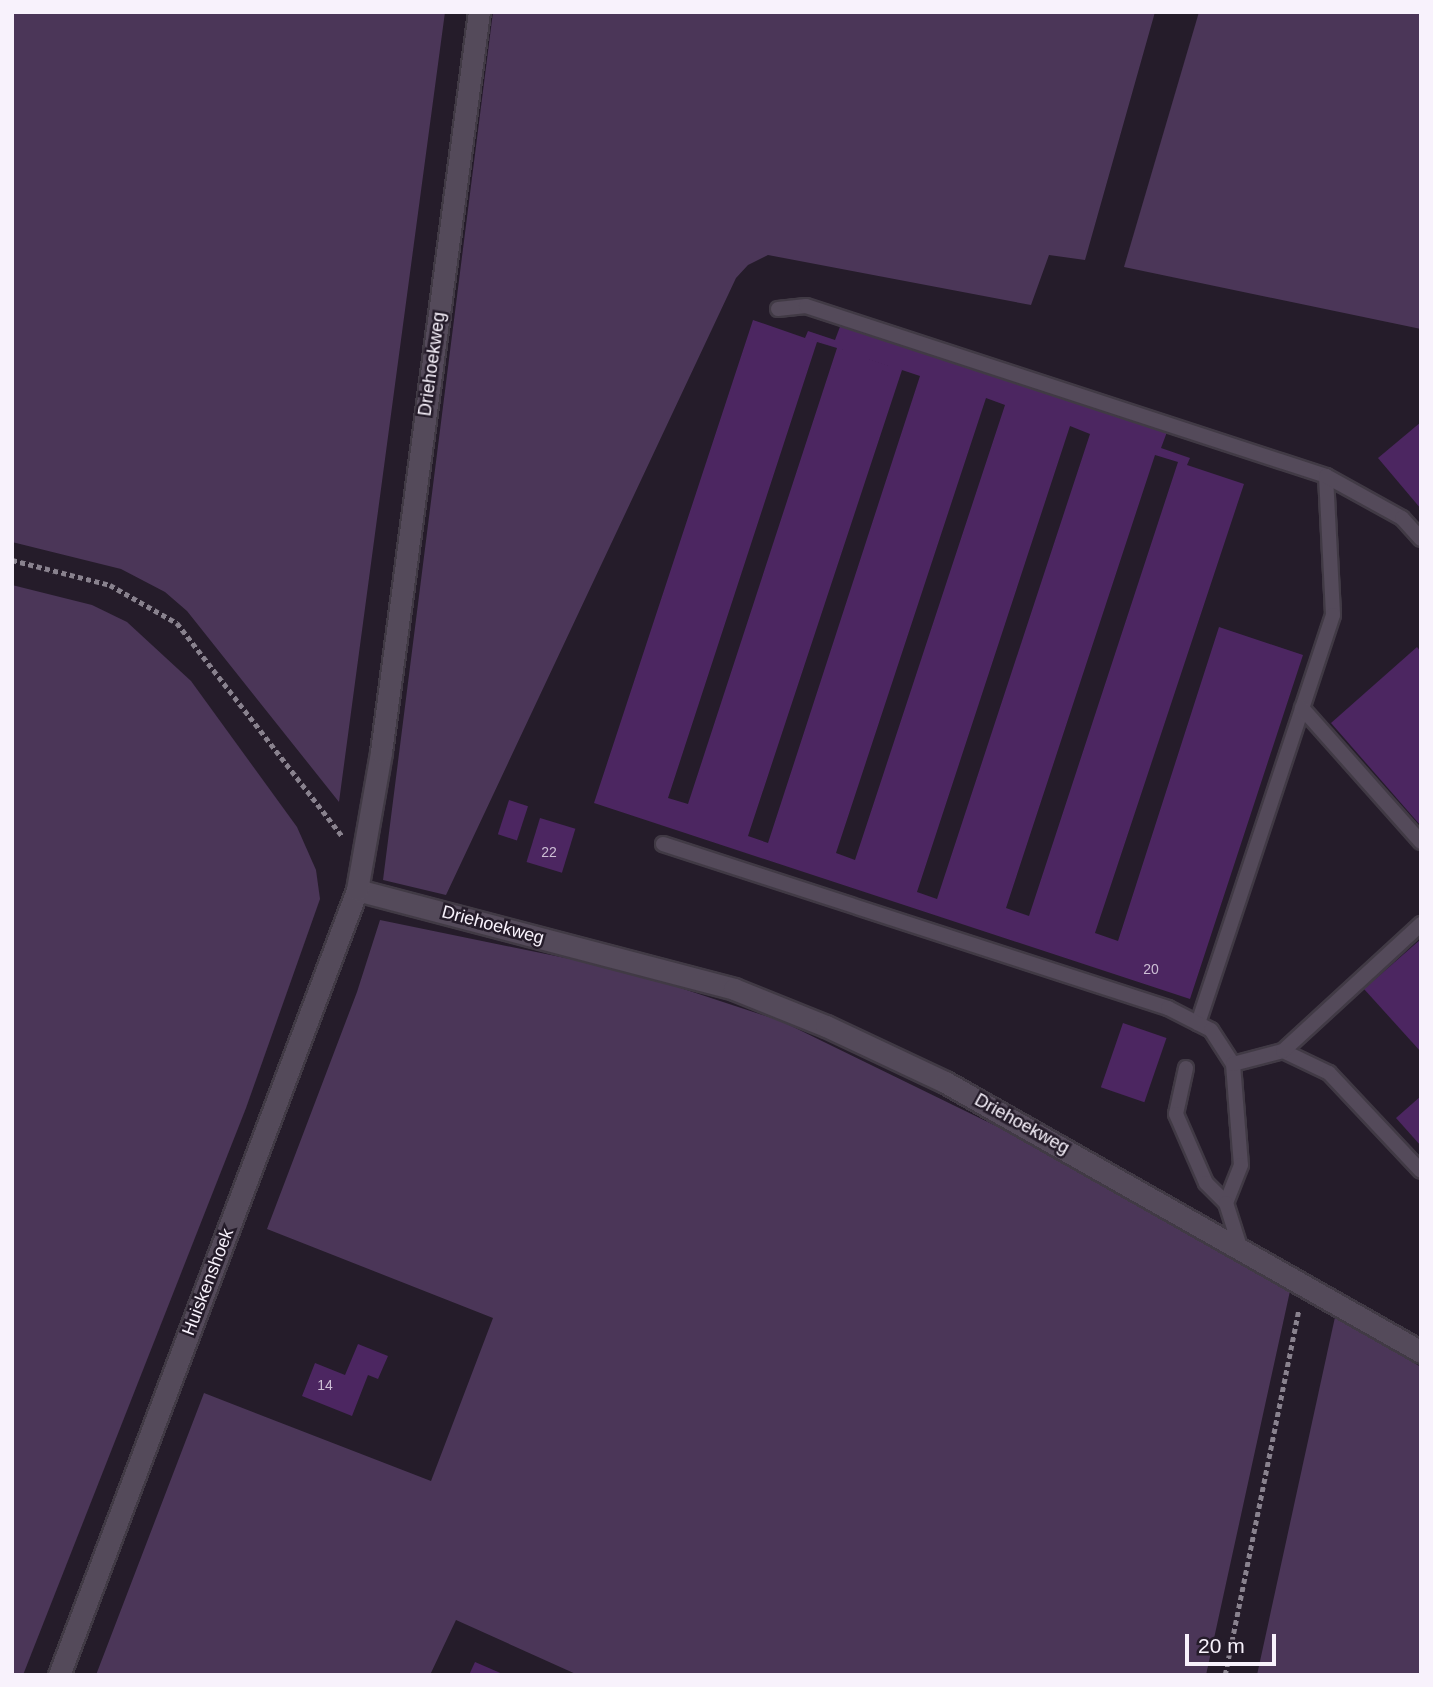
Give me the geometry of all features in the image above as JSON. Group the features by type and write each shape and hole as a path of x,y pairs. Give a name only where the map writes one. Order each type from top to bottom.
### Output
{"street":[{"name":"Driehoekweg","path":"479,12 381,752 357,890 734,989 780,1007 945,1082 1421,1352"},
{"name":"Huiskenshoek","path":"59,1675 357,890"}],"lane":[{"path":"778,309 806,306 1326,476 1402,518 1421,539"},
{"path":"1198,1023 1333,615 1326,476"},
{"path":"1302,708 1421,842"},
{"path":"663,844 1168,1008 1211,1030 1233,1064 1241,1165 1226,1203"},
{"path":"1233,1064 1283,1051 1421,924"},
{"path":"1283,1051 1329,1073 1421,1171"},
{"path":"1186,1068 1176,1114 1206,1183 1226,1203 1240,1247"}],"path":[{"path":"12,560 110,585 177,623 345,839"},
{"path":"1225,1675 1304,1284"}],"shaded area":[{"path":"12,12 445,12 339,802 187,611 165,592 121,569 12,542"},
{"path":"493,12 1155,12 1085,260 1049,255 1031,305 768,255 748,265 736,278 446,895 383,880"},
{"path":"1199,12 1421,12 1421,329 1124,267"},
{"path":"12,585 92,605 127,622 191,681 297,827 316,870 320,899 246,1108 23,1675 12,1675"},
{"path":"380,920 629,971 781,1021 996,1126 1290,1291 1206,1675 578,1675 456,1620 430,1675 96,1675 204,1393 431,1481 493,1318 267,1229 357,992"},
{"path":"1335,1317 1421,1367 1421,1675 1257,1675"}],"building":[{"path":"753,320 805,338 808,331 835,340 841,324 1167,432 1161,448 1190,458 1187,465 1244,484 1095,933 1118,941 1219,627 1303,655 1190,999 594,803","holes":["817,342 837,348 688,804 668,798","902,370 920,376 768,843 748,836","986,398 1005,405 855,860 836,853","1070,426 1090,434 937,899 917,892","1155,455 1178,462 1029,916 1006,908"]},
{"path":"1421,422 1421,509 1378,458"},
{"path":"1417,647 1421,652 1421,826 1331,723"},
{"path":"509,800 528,806 517,840 498,834"},
{"path":"540,818 575,829 562,873 527,862"},
{"path":"1421,939 1421,1052 1364,989"},
{"path":"1123,1023 1166,1038 1144,1102 1101,1087"},
{"path":"1421,1096 1421,1146 1396,1118"},
{"path":"358,1344 388,1356 378,1379 368,1375 352,1416 302,1396 315,1363 345,1375"},
{"path":"475,1662 505,1675 469,1675"}]}
